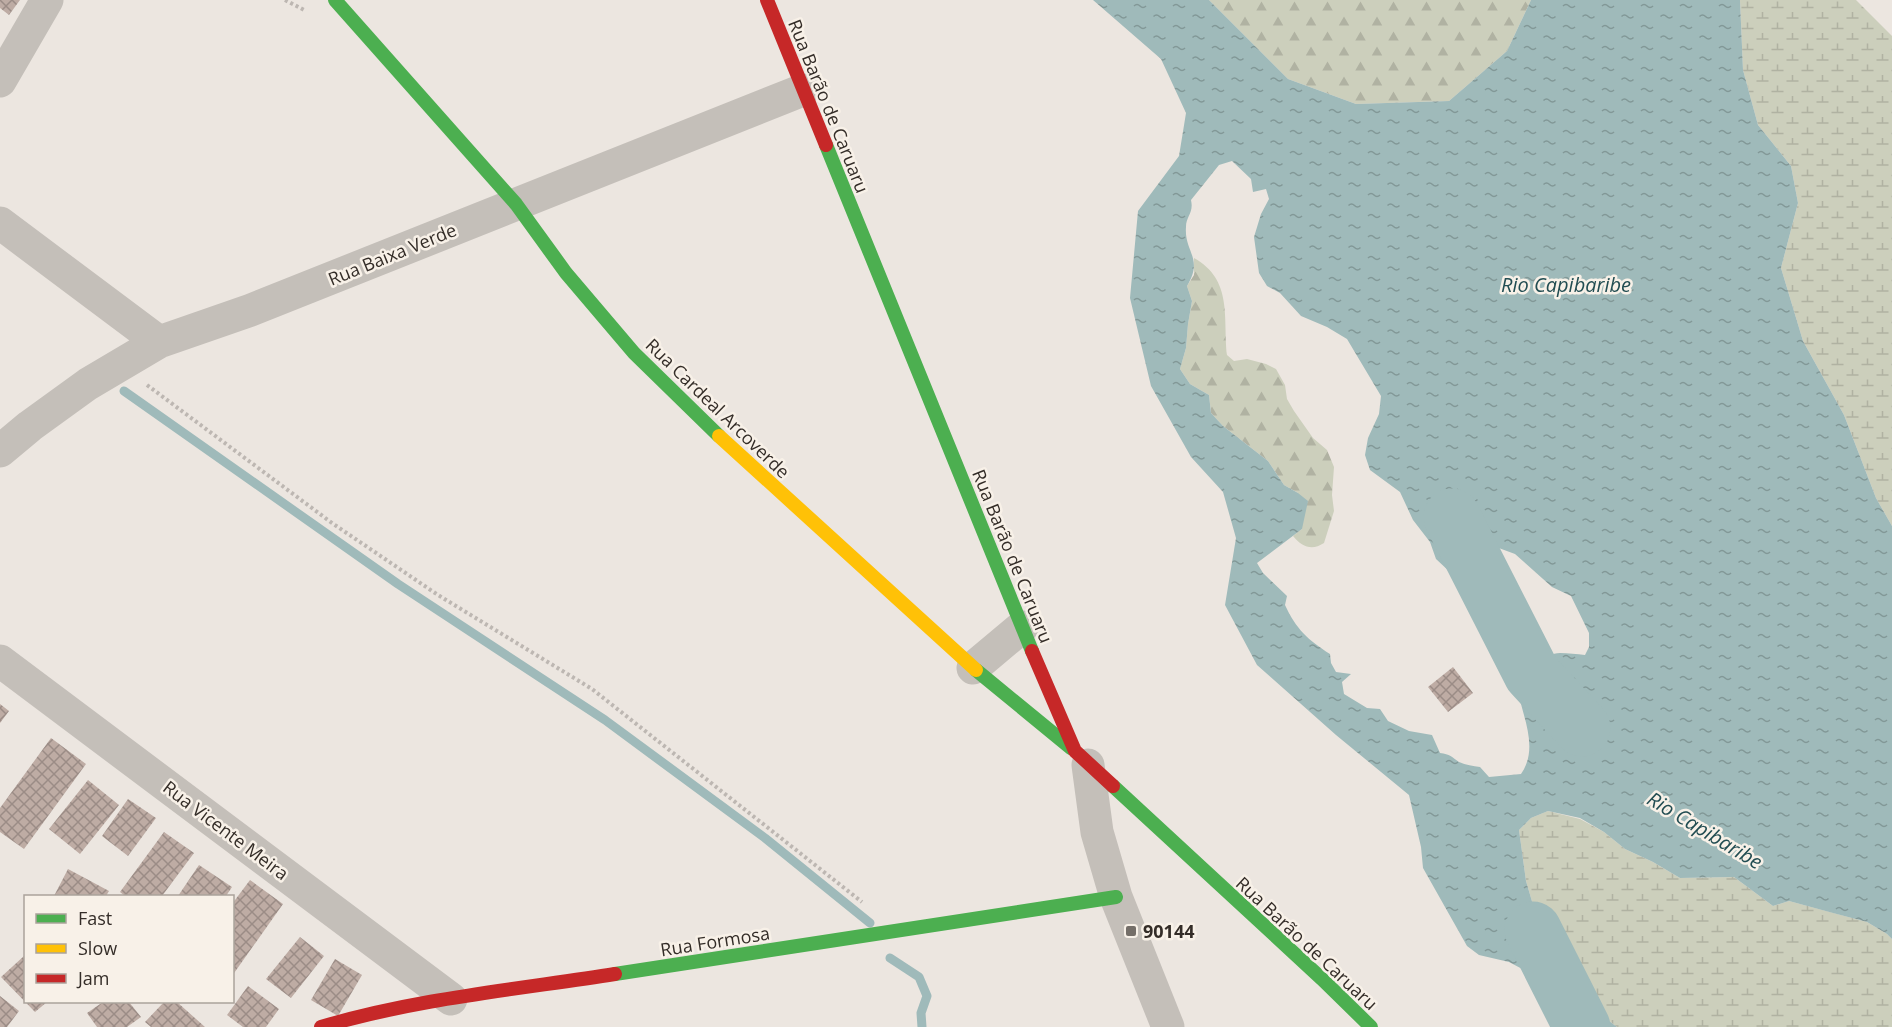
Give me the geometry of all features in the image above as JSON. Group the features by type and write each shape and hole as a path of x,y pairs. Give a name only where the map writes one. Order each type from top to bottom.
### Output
{"street":[{"path":"0,81 47,0"},
{"name":"Rua Cardeal Arcoverde","path":"335,0 516,204 566,273 634,353 728,445 973,668 1081,758"},
{"name":"Rua Barão de Caruaru","path":"767,0 1022,627 1081,758 1322,979 1371,1027"},
{"name":"Rua Baixa Verde","path":"0,451 88,384 159,342 251,310 803,90"},
{"path":"0,223 159,342"},
{"path":"973,668 1022,627"},
{"name":"Rua Vicente Meira","path":"0,661 451,999"},
{"path":"1081,758 1097,832 1116,897 1168,1027"},
{"name":"Rua Formosa","path":"321,1027 354,1017 451,999 1116,897"}],"path":[{"path":"120,365 332,523 438,595 592,689 899,931"}],"green space":[{"path":"1209,0 1531,0 1507,51 1449,101 1356,104 1288,79"},
{"path":"1740,0 1856,0 1892,36 1892,526 1876,498 1844,415 1803,341 1781,268 1798,203 1791,166 1758,125 1743,70"},
{"path":"1194,258 1215,277 1221,288 1224,300 1227,355 1234,361 1247,359 1276,369 1285,385 1287,399 1294,411 1313,438 1327,450 1334,467 1332,495 1334,511 1324,543 1320,545 1307,547 1293,536 1302,529 1298,493 1284,485 1268,461 1223,426 1211,413 1209,395 1190,384 1180,369 1186,348 1192,301 1187,286 1194,275"},
{"path":"1548,811 1580,819 1604,832 1625,849 1680,878 1734,877 1773,906 1789,901 1867,922 1887,934 1892,939 1892,1027 1617,1027 1605,1018 1586,991 1564,969 1536,915 1526,881 1519,830 1531,818"}],"water":[{"name":"Rio Capibaribe","path":"1093,0 1209,0 1288,79 1356,104 1449,101 1507,51 1531,0 1740,0 1743,70 1758,125 1791,166 1798,203 1781,268 1803,341 1844,415 1876,498 1892,526 1892,939 1867,922 1789,901 1773,906 1734,877 1680,878 1625,849 1604,832 1580,818 1548,811 1531,818 1519,830 1526,881 1536,915 1564,969 1586,991 1605,1018 1617,1027 1581,1027 1574,1009 1561,992 1547,982 1509,962 1479,955 1467,946 1423,868 1421,847 1409,795 1336,735 1257,665 1225,605 1236,538 1223,492 1191,457 1151,386 1130,298 1138,211 1179,156 1186,113 1161,59","holes":["1232,161 1251,179 1253,192 1266,189 1269,199 1261,214 1254,237 1259,273 1267,286 1280,293 1301,316 1347,339 1381,396 1379,414 1368,438 1365,455 1370,470 1400,492 1413,520 1430,542 1436,559 1483,603 1480,592 1494,584 1483,558 1496,547 1515,554 1552,587 1571,596 1589,633 1589,647 1585,655 1560,653 1546,657 1525,678 1518,691 1529,743 1529,754 1521,774 1489,777 1480,767 1459,762 1449,755 1440,753 1432,735 1409,731 1388,721 1380,709 1367,708 1344,694 1342,682 1351,674 1336,672 1331,663 1330,654 1309,639 1298,627 1285,605 1287,596 1263,573 1257,563 1302,529 1308,501 1284,485 1268,461 1223,426 1211,413 1209,395 1190,384 1180,369 1186,348 1192,301 1187,286 1192,276 1194,262 1186,236 1191,200 1219,165"]}],"building":[{"path":"0,0 20,0 9,15 0,8"},
{"path":"1453,667 1473,693 1448,712 1428,687"},
{"path":"0,704 9,711 0,723"},
{"path":"51,738 86,764 24,849 0,832 0,808"},
{"path":"88,780 119,805 80,854 49,829"},
{"path":"128,799 156,818 128,856 102,836"},
{"path":"164,832 194,853 163,895 124,895 120,892"},
{"path":"199,865 232,887 227,895 179,895"},
{"path":"68,869 109,891 107,895 55,895"},
{"path":"250,880 283,904 234,973 234,901"},
{"path":"300,937 324,956 291,998 266,979"},
{"path":"24,956 24,1001 1,977"},
{"path":"335,959 362,975 338,1016 311,1000"},
{"path":"248,986 279,1009 266,1027 243,1027 227,1015"},
{"path":"0,996 19,1011 7,1027 0,1027"},
{"path":"26,1003 46,1003 35,1012"},
{"path":"102,1003 130,1003 141,1017 127,1027 97,1027 87,1013"},
{"path":"163,1003 178,1003 205,1027 151,1027 145,1022"}],"waterway":[{"path":"124,391 398,584 605,720 765,838 870,923"},
{"name":"Rio Capibaribe","path":"1452,517 1532,674 1582,728"},
{"path":"1533,930 1582,1027"},
{"path":"890,958 919,977 927,996 921,1013 922,1027"}],"traffic: fast":[{"path":"335,0 516,204 566,273 634,353 719,436"},
{"path":"826,145 1032,651"},
{"path":"976,670 1071,748"},
{"path":"1113,786 1371,1027"},
{"path":"615,974 1116,897"}],"traffic: slow":[{"path":"719,436 976,670"}],"traffic: jam":[{"path":"767,0 826,145"},
{"path":"1032,651 1075,751 1113,786"},
{"path":"321,1027 356,1017 430,1002 615,974"}],"place":[{"name":"90144","path":"1131,931"}]}
